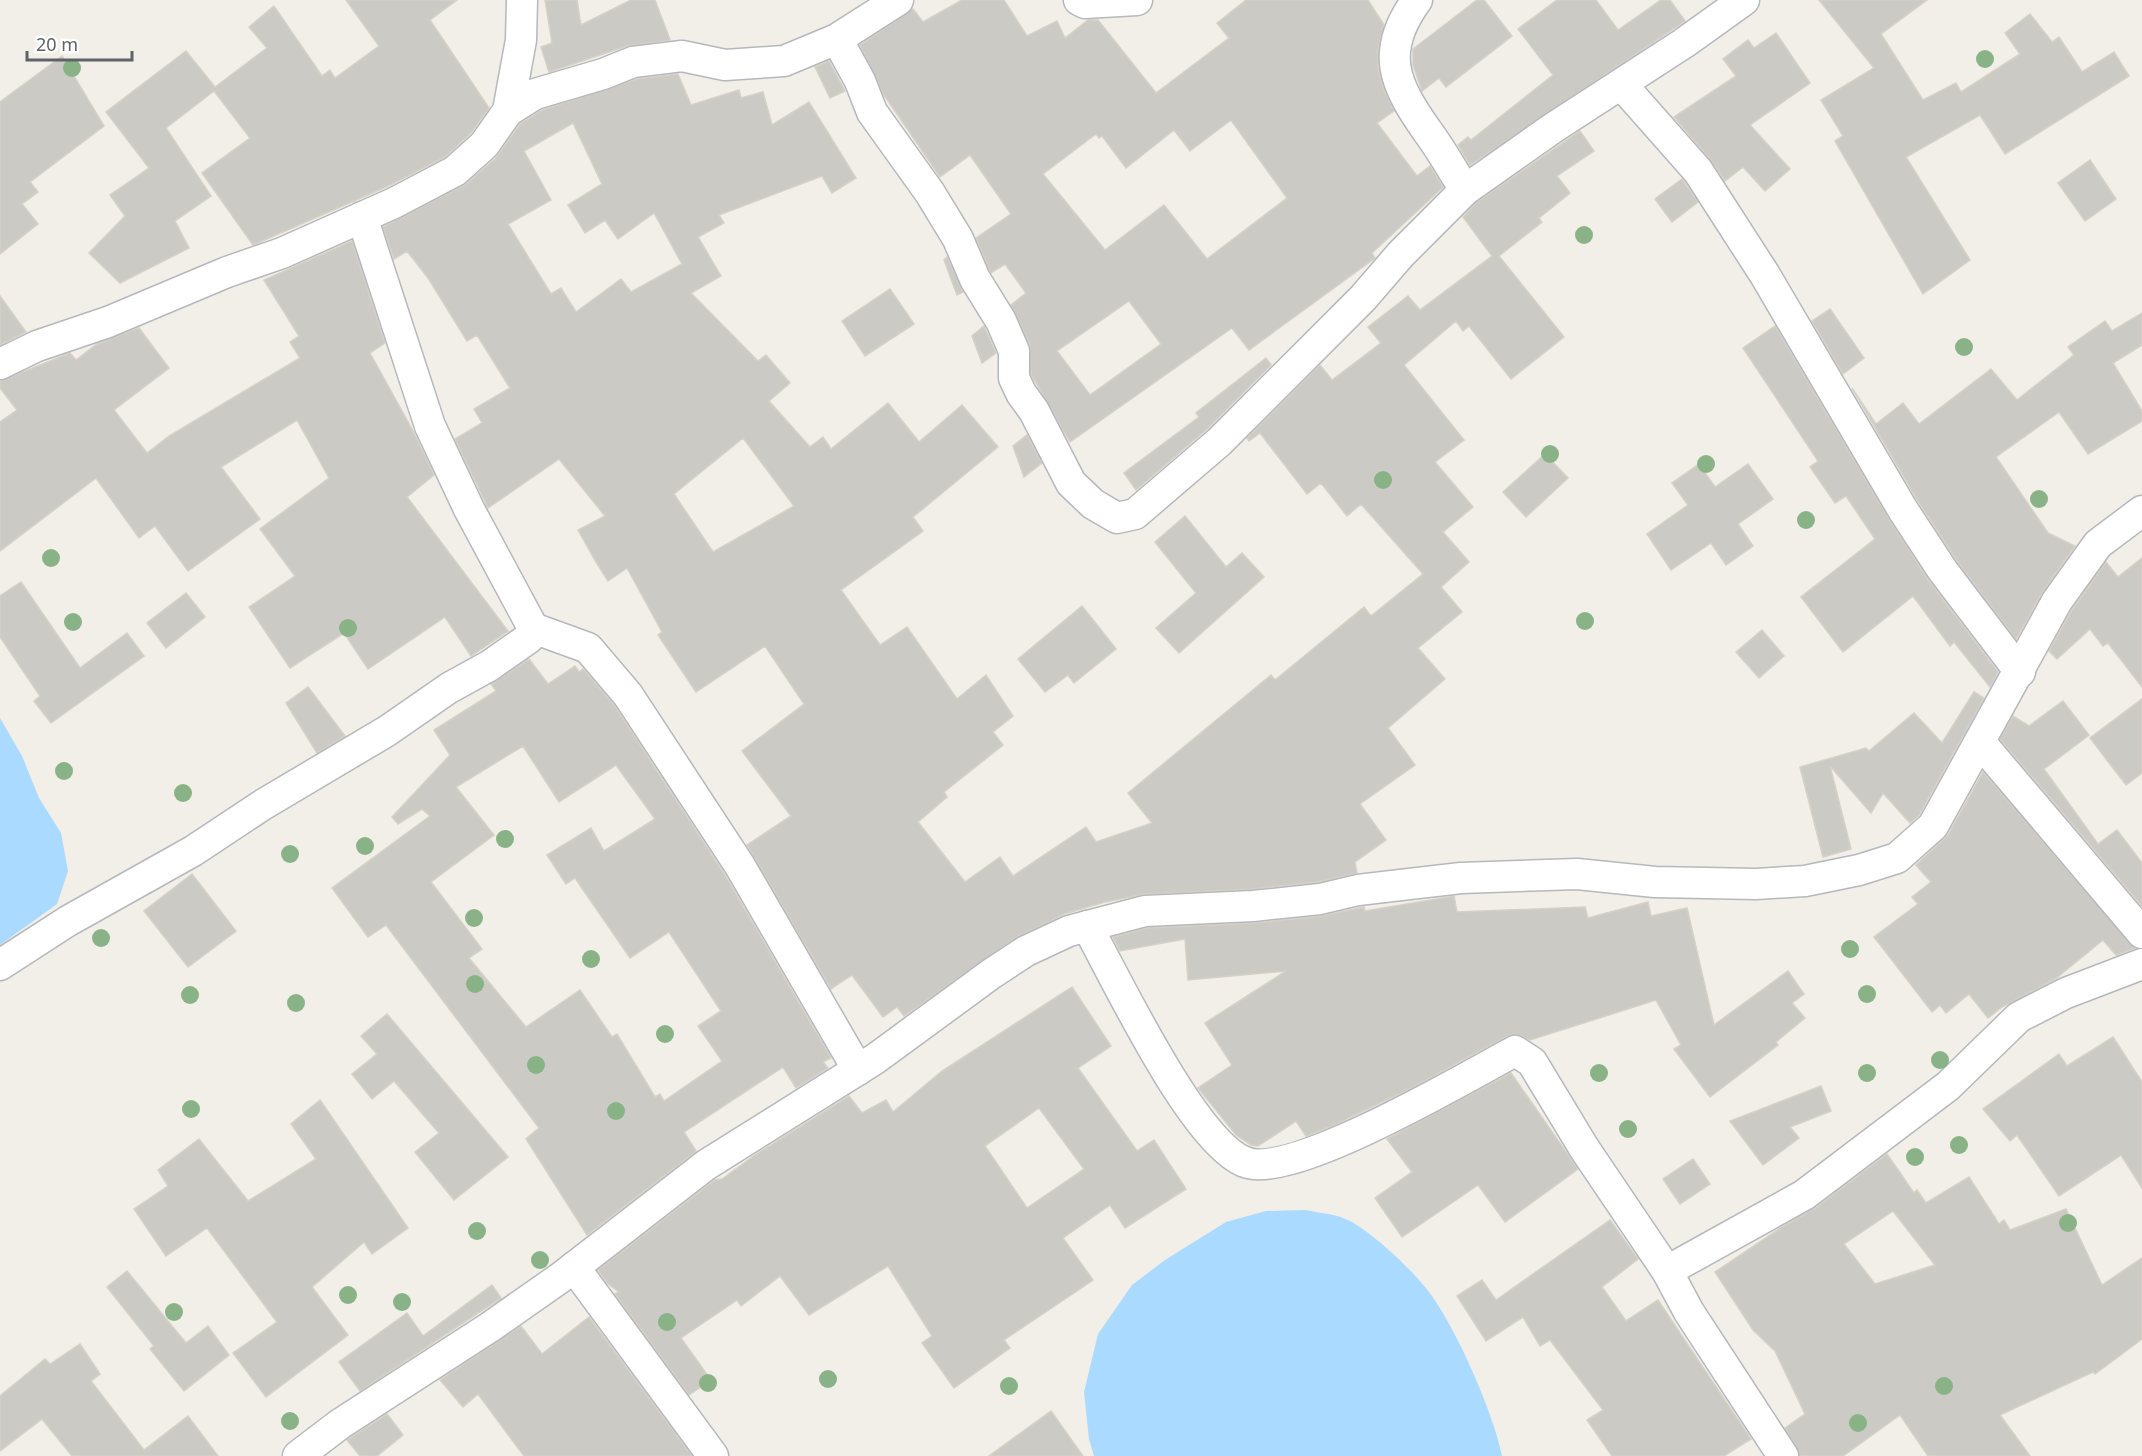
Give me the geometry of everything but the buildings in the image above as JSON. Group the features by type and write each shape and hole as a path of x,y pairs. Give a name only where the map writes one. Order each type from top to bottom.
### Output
{"street":[{"path":"508,111 521,40 522,0"},
{"path":"1079,0 1085,3 1137,0"},
{"path":"1417,0 1396,33 1393,58 1398,83 1414,112 1466,190"},
{"path":"837,39 860,81 872,112 930,193 958,239 975,279 1001,321 1014,351 1014,378 1034,411 1071,483 1093,504 1117,518 1135,514 1219,442 1363,298 1401,254 1466,190 1553,128 1622,85 1744,0"},
{"path":"0,364 37,346 108,322 227,272 282,253 455,171 484,145 508,111 535,94 603,74 633,62 682,56 725,65 784,61 837,39 893,1"},
{"path":"1622,85 1698,171 1765,275 1903,510 1944,571 2020,672"},
{"path":"362,217 430,426 494,558 533,628 588,648 628,695 740,866 858,1070"},
{"path":"298,1456 340,1424 490,1328 574,1267 706,1165 858,1070 1026,951 1069,931 1145,911 1210,906 1253,906 1320,898 1358,890 1461,878 1577,874 1654,882 1756,884 1805,881 1858,870 1897,858 1934,826 2020,672 2056,601 2098,544 2142,511"},
{"path":"0,965 68,921 193,851 273,799 387,731 449,688 489,666 529,638 533,628"},
{"path":"1980,742 2142,933"},
{"path":"1088,926 1165,1070 1221,1147 1246,1163 1272,1162 1326,1148 1435,1095 1515,1051 1532,1062 1584,1148 1667,1271 1695,1322 1783,1456"},
{"path":"1667,1271 1804,1195 1948,1086 2019,1017 2066,993 2142,964"},
{"path":"574,1267 713,1456"}],"water":[{"path":"0,718 22,756 39,798 61,833 68,871 57,904 0,945"},
{"path":"1305,1210 1340,1217 1360,1227 1394,1255 1425,1287 1453,1330 1473,1373 1491,1418 1502,1456 1094,1456 1089,1439 1084,1392 1098,1334 1132,1285 1165,1260 1226,1222 1266,1211"}]}
